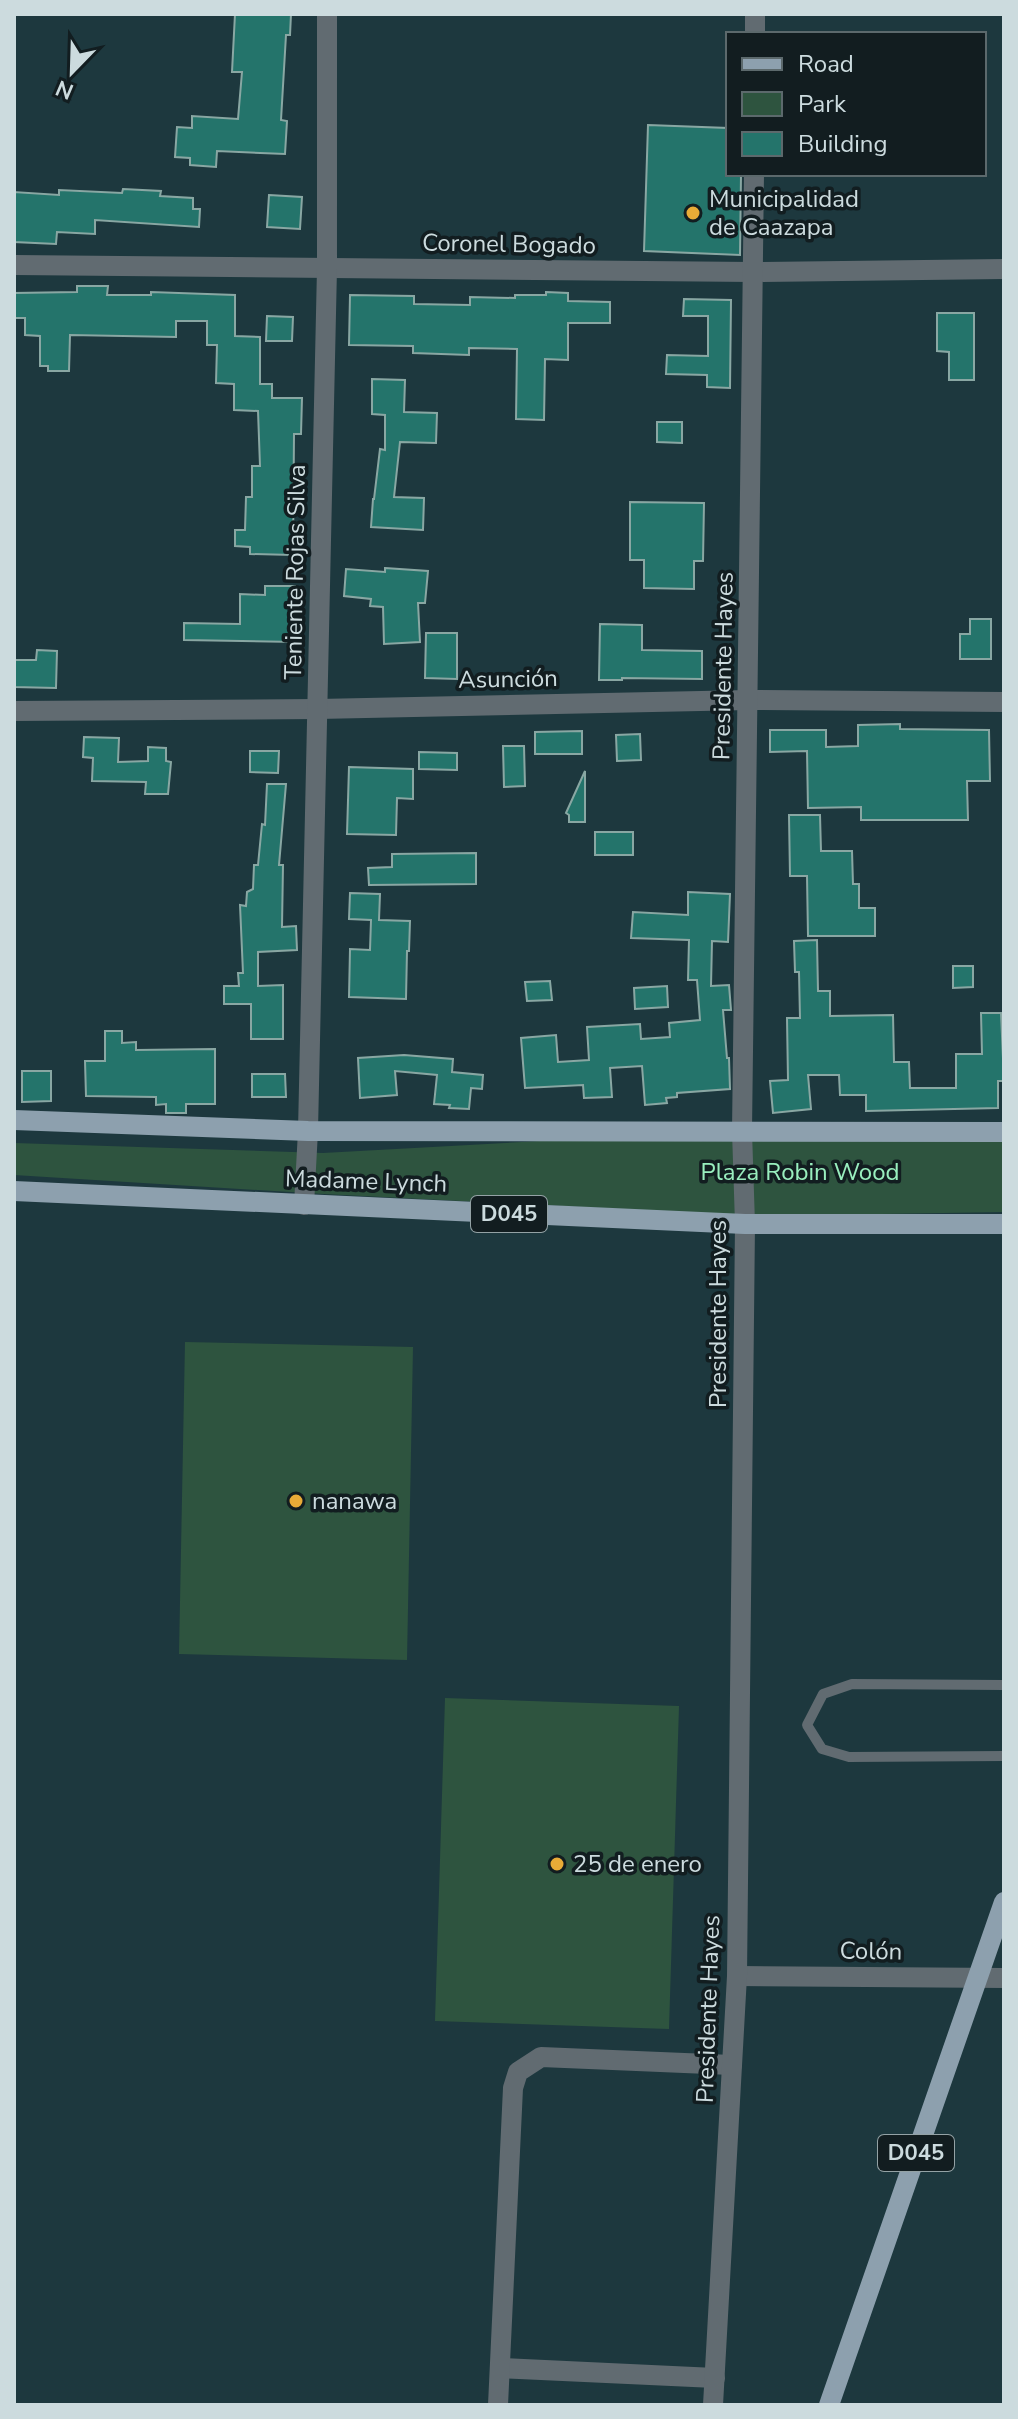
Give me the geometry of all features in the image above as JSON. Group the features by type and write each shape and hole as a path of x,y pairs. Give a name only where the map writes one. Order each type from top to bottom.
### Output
{"main road":[{"name":"Madame Lynch","path":"14,1120 308,1131 1004,1132"},
{"name":"Madame Lynch","path":"14,1191 745,1224 1004,1224"},
{"name":"D045","path":"829,2405 1004,1902"}],"street":[{"name":"Teniente Rojas Silva","path":"304,1205 327,268 327,14"},
{"name":"Presidente Hayes","path":"713,2405 737,1976 745,1224 742,1131 754,176"},
{"name":"Coronel Bogado","path":"14,265 753,272 1004,269"},
{"name":"Asunción","path":"14,711 318,709 749,700 1004,702"},
{"name":"Colón","path":"737,1976 1004,1978"},
{"path":"498,2405 513,2088 518,2072 541,2057 732,2065"},
{"path":"500,2368 715,2378"}],"lane":[{"path":"1004,1685 852,1684 823,1694 807,1725 822,1749 849,1757 1004,1756"}],"green space":[{"name":"Plaza Robin Wood","path":"1004,1126 1004,1212 759,1216 14,1175 14,1143 323,1153 757,1129"},
{"name":"nanawa","path":"185,1342 413,1347 407,1660 179,1654"},
{"name":"25 de enero","path":"445,1698 679,1706 669,2029 435,2021"}],"building":[{"path":"235,14 291,14 290,35 286,35 281,120 287,121 285,154 217,151 216,167 190,165 190,158 175,157 177,127 192,128 192,116 238,119 242,72 232,72"},
{"name":"Municipalidad de Caazapa","path":"648,125 726,128 726,176 741,176 740,255 644,251"},
{"path":"123,189 161,191 160,196 193,198 193,209 200,209 199,227 95,220 95,234 57,232 56,244 14,242 14,192 59,195 59,190 122,193"},
{"path":"269,195 302,197 300,229 267,227"},
{"path":"77,286 108,286 107,295 151,295 151,292 235,295 235,336 260,337 260,384 272,384 272,398 302,398 301,434 294,434 293,555 250,554 250,547 235,546 235,530 245,530 246,497 252,497 252,466 260,466 258,411 234,410 234,384 216,383 217,345 207,345 207,321 176,321 176,337 70,335 69,371 48,371 48,366 40,366 40,336 25,335 25,318 14,318 14,293 77,292"},
{"path":"546,292 568,293 568,301 610,302 610,323 568,323 568,360 545,359 544,420 516,419 517,349 469,348 469,355 413,353 413,346 349,345 350,295 414,296 414,304 470,305 470,297 515,298 515,295 546,295"},
{"path":"684,299 731,300 730,388 707,387 707,375 666,374 667,355 708,356 708,316 683,316"},
{"path":"937,313 974,313 974,380 949,380 949,352 937,351"},
{"path":"267,316 293,317 292,341 266,341"},
{"path":"372,379 405,380 404,412 437,413 436,443 400,442 394,497 424,498 423,530 371,527 380,449 385,450 385,415 372,414"},
{"path":"657,422 682,422 682,443 657,442"},
{"path":"630,502 704,503 703,561 694,561 694,589 644,588 644,560 630,560"},
{"path":"385,568 428,571 425,603 418,603 420,642 384,644 383,607 370,606 371,599 344,596 346,569 385,572"},
{"path":"265,586 295,586 296,642 184,640 184,623 240,624 240,594 265,595"},
{"path":"970,619 991,619 991,659 960,659 960,634 970,634"},
{"path":"600,624 642,625 642,650 702,651 702,679 599,680"},
{"path":"426,633 457,633 457,679 425,678"},
{"path":"37,650 57,651 56,688 14,687 14,660 36,660"},
{"path":"900,724 900,729 989,730 990,781 967,781 968,820 861,820 861,807 808,808 807,751 770,752 770,730 826,730 826,747 858,746 858,725"},
{"path":"582,731 582,754 535,754 535,732"},
{"path":"640,734 641,760 617,761 616,735"},
{"path":"84,737 119,738 118,762 148,761 148,747 166,748 166,761 171,762 168,794 145,794 146,782 92,781 93,758 83,757"},
{"path":"503,746 524,746 525,786 504,787"},
{"path":"250,751 279,751 278,773 250,772"},
{"path":"419,752 457,753 457,770 419,769"},
{"path":"349,767 413,769 413,799 397,798 396,835 347,834"},
{"path":"585,771 585,822 569,822 566,813"},
{"path":"267,784 286,784 279,865 283,865 282,927 296,926 297,950 258,952 258,986 283,985 283,1039 251,1039 251,1004 224,1004 224,986 239,986 238,973 243,973 240,905 246,906 247,892 253,889 254,865 258,865 262,824 265,825"},
{"path":"789,815 820,815 821,851 852,851 853,884 859,884 859,908 875,908 875,936 808,936 807,876 790,876"},
{"path":"595,832 633,832 633,855 595,855"},
{"path":"476,853 476,884 369,885 368,868 392,867 392,854"},
{"path":"688,892 730,894 728,942 712,941 711,986 729,985 731,1010 723,1010 730,1089 677,1093 677,1097 666,1098 667,1103 645,1105 642,1066 610,1068 612,1097 584,1098 583,1085 525,1088 521,1038 556,1035 558,1062 589,1060 587,1027 640,1024 641,1039 670,1037 669,1023 700,1020 697,980 688,980 689,940 631,938 633,912 688,915"},
{"path":"350,893 380,894 379,920 410,921 406,999 349,997 350,949 370,950 371,920 349,919"},
{"path":"817,940 818,991 830,991 830,1016 893,1015 894,1062 909,1062 910,1088 956,1088 956,1054 982,1054 981,1013 1001,1013 1004,1081 998,1081 998,1108 866,1111 866,1095 840,1095 839,1075 808,1075 811,1109 773,1113 770,1081 788,1080 787,1018 800,1018 799,972 795,972 794,941"},
{"path":"953,966 973,966 973,987 953,988"},
{"path":"550,981 552,1000 527,1001 525,982"},
{"path":"667,986 668,1007 635,1009 634,988"},
{"path":"105,1031 122,1031 122,1043 136,1042 136,1050 215,1049 215,1104 186,1104 186,1113 166,1113 166,1104 156,1105 156,1097 86,1096 85,1061 105,1061"},
{"path":"404,1055 453,1059 452,1072 483,1075 482,1089 471,1088 469,1109 449,1108 450,1105 434,1104 437,1075 395,1071 397,1095 360,1098 358,1058"},
{"path":"22,1071 51,1071 51,1101 22,1102"},
{"path":"252,1074 285,1074 286,1097 252,1097"}],"place":[{"name":"Municipalidad de Caazapa","path":"693,213"},
{"name":"nanawa","path":"296,1501"},
{"name":"25 de enero","path":"557,1864"}]}
